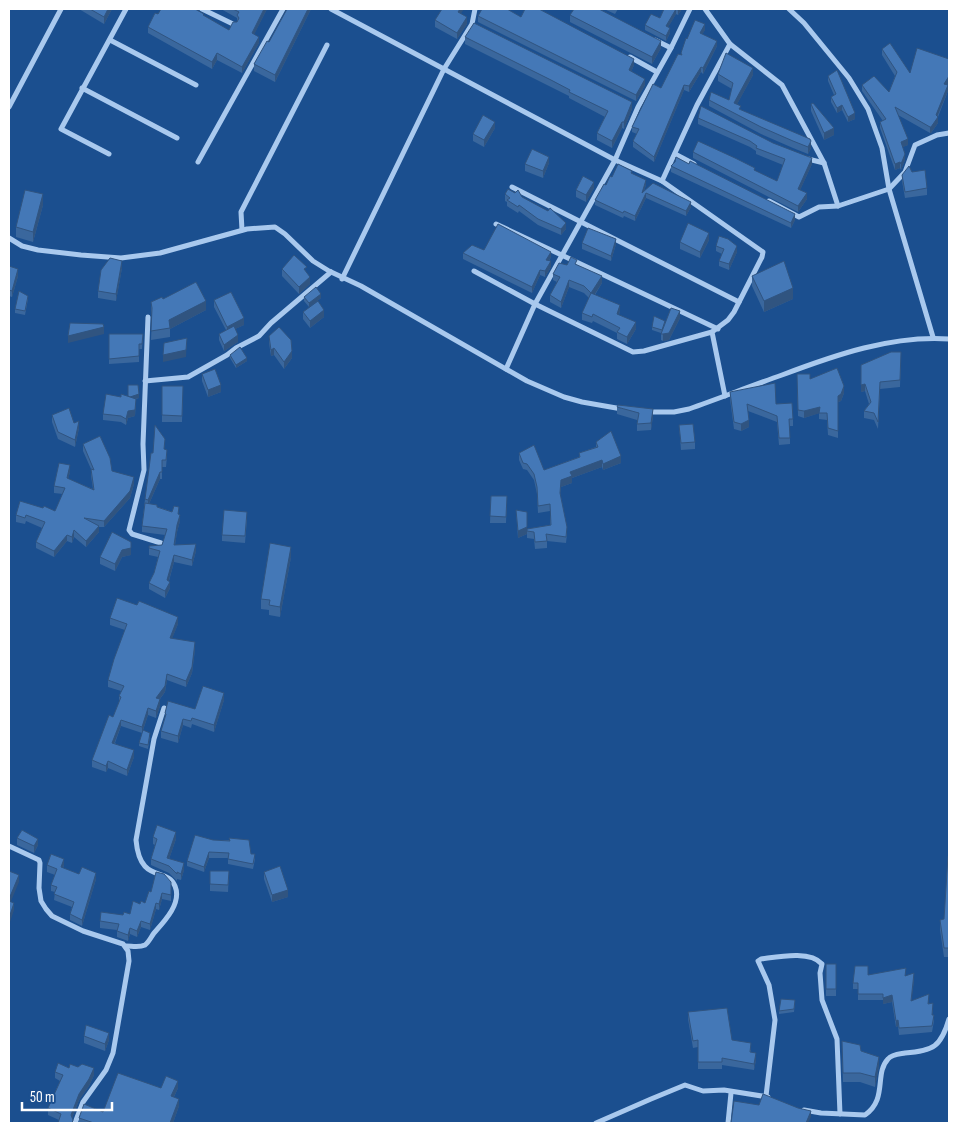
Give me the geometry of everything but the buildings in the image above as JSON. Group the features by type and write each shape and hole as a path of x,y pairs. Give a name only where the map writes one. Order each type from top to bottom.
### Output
{"street":[{"path":"9,107 60,9"},
{"path":"109,154 61,129 126,9"},
{"path":"202,9 235,25"},
{"path":"198,162 283,9"},
{"path":"331,9 615,160 662,181 763,252 734,312 715,330 644,351 633,352 535,304 474,271"},
{"path":"342,278 444,69 472,24 475,9"},
{"path":"506,369 535,304 615,160 638,107 690,9"},
{"path":"705,9 730,44 782,86 824,163 838,206"},
{"path":"789,9 804,23 848,78 868,109 882,148 889,189 933,338"},
{"path":"472,24 481,28"},
{"path":"646,35 671,48"},
{"path":"110,40 196,85"},
{"path":"662,181 697,105 730,44"},
{"path":"242,230 241,212 327,45"},
{"path":"622,53 658,72"},
{"path":"82,88 177,138"},
{"path":"629,102 638,107"},
{"path":"697,105 705,110"},
{"path":"764,199 799,217 819,208 838,206 889,189 905,172 915,145 937,135 949,133"},
{"path":"675,154 701,168"},
{"path":"798,156 824,163"},
{"path":"512,187 739,302"},
{"path":"496,224 715,330"},
{"path":"9,238 22,246 38,250 80,256 121,258 160,252 242,230 275,228 285,234 313,261 331,272 361,286 527,381 564,398 632,410"},
{"path":"145,381 188,377 227,355 259,336 271,323 331,272"},
{"path":"148,317 143,444 144,470 129,530 132,534 161,543"},
{"path":"715,330 725,396"},
{"path":"641,411 674,412 689,409 866,346 933,338 949,338"},
{"path":"9,846 39,860 41,901 52,916 83,931 126,946 138,947 147,943 164,922 175,904 177,894 175,886 169,879 148,871 144,866 137,853 136,840 154,739 164,708"},
{"path":"75,1123 83,1102 106,1070 113,1053 129,961 126,946"},
{"path":"596,1123 651,1098 686,1085 703,1091 724,1090 731,1093 768,1097 775,1020 769,985 758,961 789,955 818,960 822,964 820,973 822,1000 837,1039 840,1114"},
{"path":"797,1109 860,1116 870,1111 875,1105 879,1094 886,1061 896,1054 926,1051 937,1044 942,1039 949,1019"},
{"path":"728,1123 731,1093"}]}
